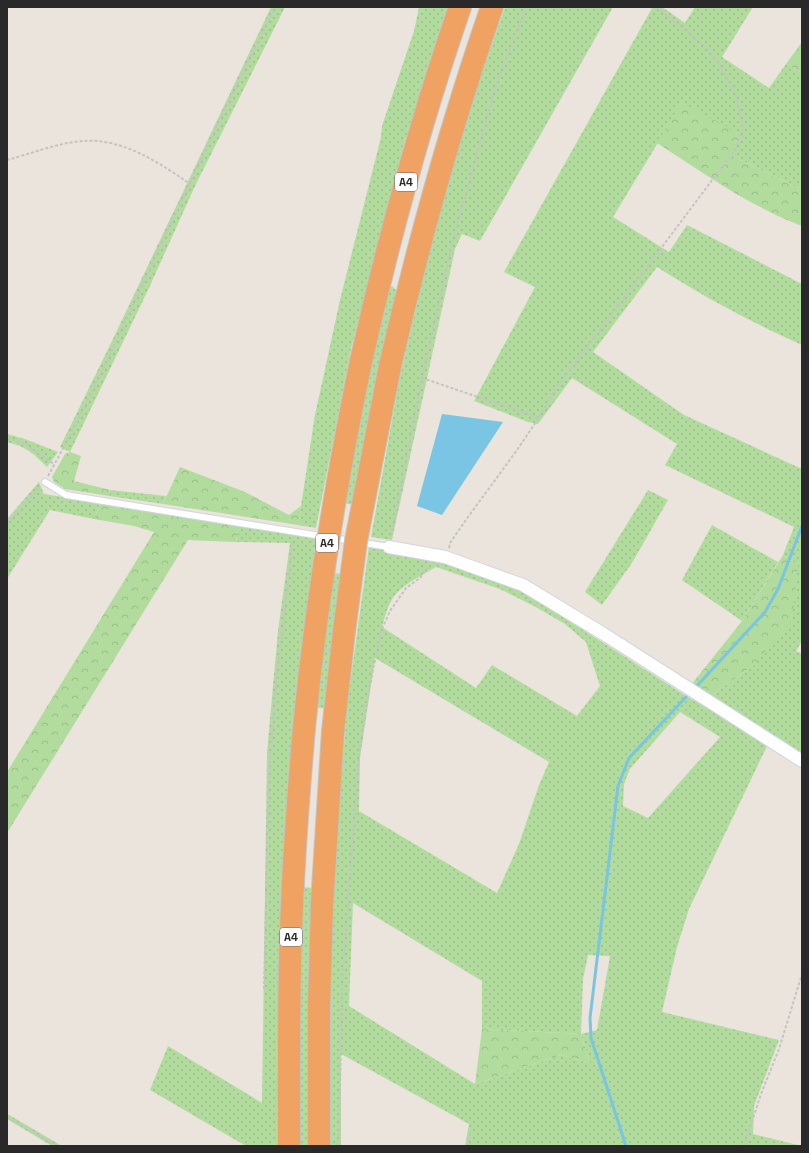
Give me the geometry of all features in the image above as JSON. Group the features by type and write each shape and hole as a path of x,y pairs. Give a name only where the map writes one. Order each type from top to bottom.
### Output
{"highway":[{"name":"A4","path":"289,1146 289,1007 292,908 298,798 314,629 344,447 373,306 402,196 438,74 460,7"},
{"name":"A4","path":"319,1146 319,1020 322,904 333,731 356,541 390,366 432,200 450,134 492,7"}],"street":[{"path":"389,547 446,557 523,585 607,636 802,761"}],"lane":[{"path":"45,482 66,495 389,547"}],"path":[{"path":"7,524 45,482 63,450 108,360 221,116 275,7"},
{"path":"389,547 422,378 453,240 496,85 526,7"},
{"path":"446,557 450,543 540,418 554,391 734,152 743,129 737,98 719,63 707,48 656,7"},
{"path":"7,160 84,140 127,148 155,160 190,184"},
{"path":"422,378 540,418"},
{"path":"7,438 25,444 54,464"},
{"path":"264,989 269,772 276,684 293,532"},
{"path":"339,1146 342,981 359,754 368,695 381,631 390,611 406,588 420,578 429,566 433,555"},
{"path":"744,1146 761,1094 779,1049 802,974"},
{"path":"7,1118 57,1146"},
{"path":"468,1146 470,1132"}],"green space":[{"path":"271,7 285,7 195,186 149,288 70,452 60,447"},
{"path":"419,7 450,7 405,140 351,349 316,528 298,525 315,415 340,300 381,137 382,126 414,31"},
{"path":"505,7 613,7 480,241 462,234 455,249 392,540 371,537 400,376 435,227 472,102"},
{"path":"651,7 662,7 685,23 695,7 753,7 722,57 769,88 786,64 802,73 802,190 731,155 740,138 682,103 613,217 669,252 687,225 802,284 802,345 728,309 657,267 593,352 684,415 802,469 802,641 796,651 802,654 802,753 758,725 709,697 754,665 798,565 783,555 794,527 665,465 677,444 572,378 538,424 528,422 474,401 535,287 504,272 652,8"},
{"path":"802,42 802,73 786,64"},
{"path":"682,103 726,126 740,138 731,155 802,190 802,226 746,199 657,143"},
{"path":"392,286 400,294 357,505 341,503 385,289"},
{"path":"7,434 25,439 58,452 47,467 29,451 20,446 7,442"},
{"path":"70,452 81,456 74,481 110,490 109,496 65,489 54,482 52,477 65,454"},
{"path":"180,467 245,492 289,515 301,506 298,525 163,504"},
{"path":"39,482 44,494 100,503 94,519 50,510 7,579 7,519"},
{"path":"110,490 166,496 163,504 109,496"},
{"path":"648,490 668,500 632,563 602,605 585,592"},
{"path":"100,503 239,524 236,542 188,540 7,833 7,772 154,532 134,526 94,519"},
{"path":"239,524 316,538 295,716 282,864 278,985 278,1146 246,1146 150,1090 168,1046 262,1103 267,752 278,631 290,543 236,542"},
{"path":"712,525 778,562 742,621 682,580"},
{"path":"369,546 445,560 512,587 538,601 691,699 732,721 767,746 689,909 677,947 662,1012 779,1040 754,1106 753,1134 802,1146 465,1146 469,1124 341,1054 341,1146 330,1146 329,1055 333,891 347,707","holes":["436,567 500,589 534,606 565,624 586,642 600,686 577,716 492,665 476,688 382,627 389,606 395,595 409,583","375,658 549,762 539,785 519,844 497,893 359,811 360,758","680,712 720,737 648,818 623,806 624,784 630,769","353,903 482,981 482,1029 581,1034 590,1063 561,1055 475,1084 349,1006","588,955 610,956 597,1030 581,1034 583,979"]},
{"path":"783,555 798,565 792,620 754,665 709,697 691,685 742,621"},
{"path":"330,572 345,575 328,709 312,707"},
{"path":"300,887 315,888 313,1146 296,1146"},
{"path":"482,1029 581,1034 590,1063 561,1055 475,1084"},
{"path":"7,1114 62,1146 52,1146 7,1119"}],"water":[{"path":"442,414 503,422 442,515 417,506"}],"waterway":[{"path":"696,687 765,612 778,589 802,526"},
{"path":"626,1146 591,1038 590,1018 618,786 629,758 686,697"}]}
